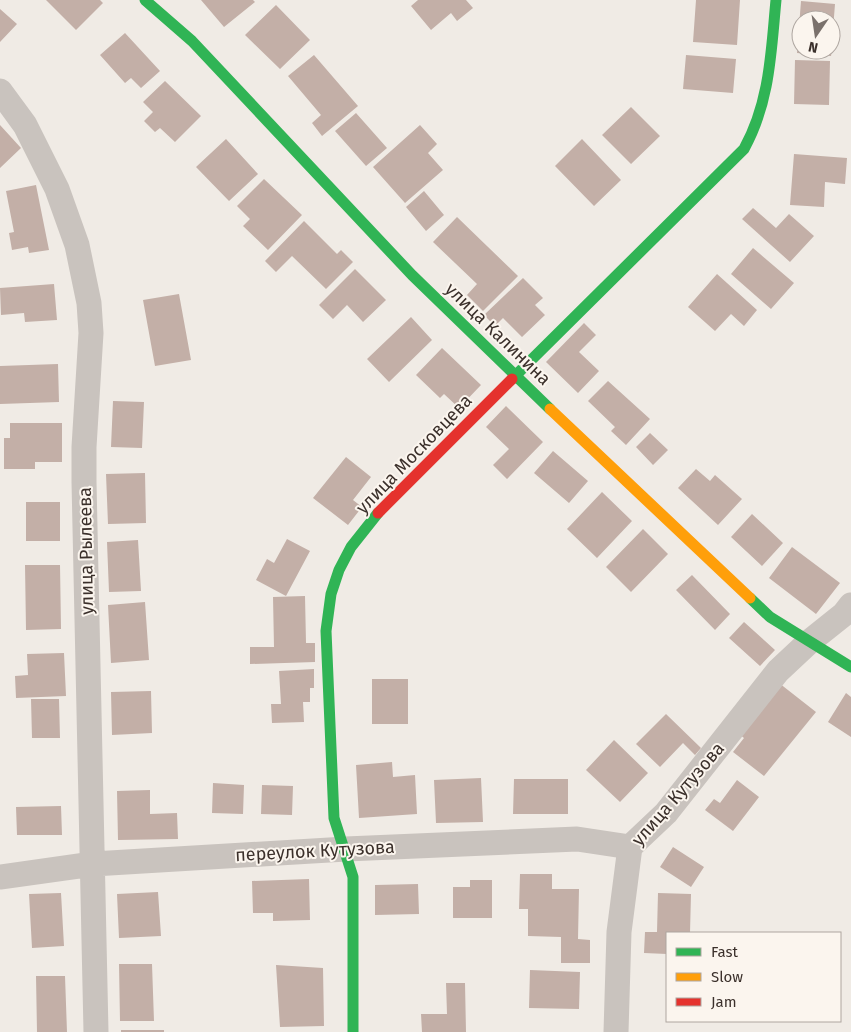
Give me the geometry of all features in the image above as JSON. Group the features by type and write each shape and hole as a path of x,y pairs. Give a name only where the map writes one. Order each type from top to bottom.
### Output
{"street":[{"name":"улица Калинина","path":"145,0 192,41 412,275 515,376 770,617 851,667"},
{"name":"улица Московцева","path":"353,1032 353,877 346,849 334,818 326,644 326,622 338,572 351,547 383,507 744,149 754,134 762,110 776,0"},
{"name":"улица Рылеева","path":"0,90 25,125 57,189 77,245 89,303 92,333 84,473 96,1032"},
{"name":"улица Кутузова","path":"616,1032 619,932 630,847 666,813 778,671 851,606"},
{"name":"переулок Кутузова","path":"0,877 93,864 346,849 577,839 630,847"}],"building":[{"path":"46,0 100,0 103,3 76,30"},
{"path":"201,0 253,0 255,2 224,27"},
{"path":"418,0 466,0 473,8 457,21 451,13 431,30 411,6"},
{"path":"696,0 740,0 737,45 693,42"},
{"path":"801,1 835,4 835,10 800,10"},
{"path":"276,5 310,40 280,69 245,35"},
{"path":"0,9 17,24 0,42"},
{"path":"125,33 160,71 141,88 131,78 125,83 100,55"},
{"path":"314,55 358,106 322,136 312,123 321,115 288,76"},
{"path":"686,55 736,59 733,93 683,89"},
{"path":"795,60 830,61 829,105 794,104"},
{"path":"165,81 201,116 175,142 160,128 155,132 144,121 153,112 143,102"},
{"path":"631,107 660,136 631,164 602,135"},
{"path":"356,113 387,148 366,166 335,131"},
{"path":"0,125 21,148 0,168"},
{"path":"420,125 437,144 428,153 443,170 405,203 373,167"},
{"path":"226,139 258,174 229,201 196,167"},
{"path":"582,139 621,180 594,206 555,166"},
{"path":"794,154 847,158 845,184 825,182 824,207 790,205"},
{"path":"264,179 302,215 268,250 243,226 250,219 237,206"},
{"path":"36,185 49,250 29,253 28,247 12,250 9,233 14,232 6,191"},
{"path":"424,191 444,215 426,231 406,207"},
{"path":"753,208 776,228 789,214 814,236 790,262 742,219"},
{"path":"457,217 518,276 483,311 467,295 477,284 433,242"},
{"path":"304,221 337,254 341,250 353,262 326,289 292,256 276,272 265,261"},
{"path":"753,248 794,283 771,309 731,274"},
{"path":"355,269 386,300 363,322 347,305 333,319 319,305"},
{"path":"717,274 757,310 744,326 731,314 715,331 688,307"},
{"path":"523,278 543,298 535,305 545,315 522,337 503,318 495,326 484,315"},
{"path":"54,284 57,320 25,322 24,313 1,315 0,288"},
{"path":"179,294 191,360 155,366 143,300"},
{"path":"411,317 432,340 389,382 367,359"},
{"path":"584,323 596,335 579,352 599,371 578,393 546,362"},
{"path":"442,348 481,385 459,408 444,394 440,398 416,375"},
{"path":"58,364 59,402 0,404 0,366"},
{"path":"608,381 650,419 626,445 611,431 615,427 588,401"},
{"path":"113,401 144,402 142,448 111,447"},
{"path":"506,406 543,442 507,479 493,465 509,449 486,427"},
{"path":"10,423 62,423 62,462 35,462 35,469 4,469 4,438 10,438"},
{"path":"650,433 668,450 653,465 636,447"},
{"path":"553,451 588,481 569,503 534,473"},
{"path":"346,457 371,477 353,500 362,507 348,525 313,498"},
{"path":"696,469 710,481 715,475 742,499 718,525 678,488"},
{"path":"145,473 146,523 108,524 106,474"},
{"path":"602,492 632,521 597,558 567,529"},
{"path":"26,502 60,502 60,541 26,541"},
{"path":"752,514 783,543 762,566 731,537"},
{"path":"643,529 668,554 631,592 606,567"},
{"path":"287,539 310,551 286,596 256,580 267,559 274,563"},
{"path":"138,540 141,591 109,592 107,542"},
{"path":"792,547 840,583 816,614 769,578"},
{"path":"25,565 60,565 61,629 26,630"},
{"path":"692,575 730,614 715,630 676,590"},
{"path":"305,596 306,643 315,643 315,662 250,664 250,647 274,647 273,597"},
{"path":"145,602 149,660 111,663 108,605"},
{"path":"744,622 775,650 760,666 729,638"},
{"path":"64,653 66,696 16,698 15,676 28,675 27,654"},
{"path":"314,669 314,688 310,688 310,702 303,702 304,722 272,723 271,704 281,704 279,671"},
{"path":"372,679 408,679 408,724 372,724"},
{"path":"779,683 816,712 764,776 733,752 744,738 739,734"},
{"path":"151,691 152,733 112,735 111,692"},
{"path":"846,693 851,697 851,737 828,722"},
{"path":"31,699 59,699 60,738 32,738"},
{"path":"666,714 701,748 695,755 683,743 660,767 636,744"},
{"path":"614,740 648,773 620,802 586,770"},
{"path":"392,762 393,777 415,775 417,814 359,818 356,765"},
{"path":"481,778 483,822 436,823 434,780"},
{"path":"514,779 568,779 568,814 513,814"},
{"path":"737,780 759,797 733,831 705,810 714,799 720,803"},
{"path":"213,783 244,785 243,814 212,813"},
{"path":"262,785 293,786 292,815 261,814"},
{"path":"150,790 150,814 177,813 178,839 118,840 117,791"},
{"path":"61,806 62,835 17,835 16,807"},
{"path":"673,847 704,867 691,887 660,867"},
{"path":"520,874 552,874 552,889 579,889 578,939 590,940 590,963 561,963 561,937 528,936 528,909 519,909"},
{"path":"309,879 310,920 273,921 273,913 253,913 252,881"},
{"path":"470,880 492,880 492,918 453,918 453,887 470,887"},
{"path":"418,884 419,914 375,915 375,885"},
{"path":"158,892 161,936 119,938 117,894"},
{"path":"61,893 64,946 32,948 29,894"},
{"path":"658,893 691,894 690,932 666,932 666,954 644,953 645,932 657,932"},
{"path":"119,964 152,964 154,1021 120,1021"},
{"path":"276,965 323,968 324,1026 280,1027"},
{"path":"530,970 580,972 579,1009 529,1008"},
{"path":"36,976 65,976 67,1032 37,1032"},
{"path":"446,983 465,983 466,1032 422,1032 421,1014 447,1014"},
{"path":"121,1030 164,1030 164,1032 121,1032"}],"traffic: fast":[{"path":"145,0 192,41 412,275 550,409"},
{"path":"512,379 744,149 753,131 764,95 771,58 776,0"},
{"path":"353,1032 353,877 334,818 326,631 331,594 339,570 351,547 378,513"},
{"path":"750,598 770,617 851,667"}],"traffic: slow":[{"path":"550,409 750,598"}],"traffic: jam":[{"path":"378,513 512,379"}]}
